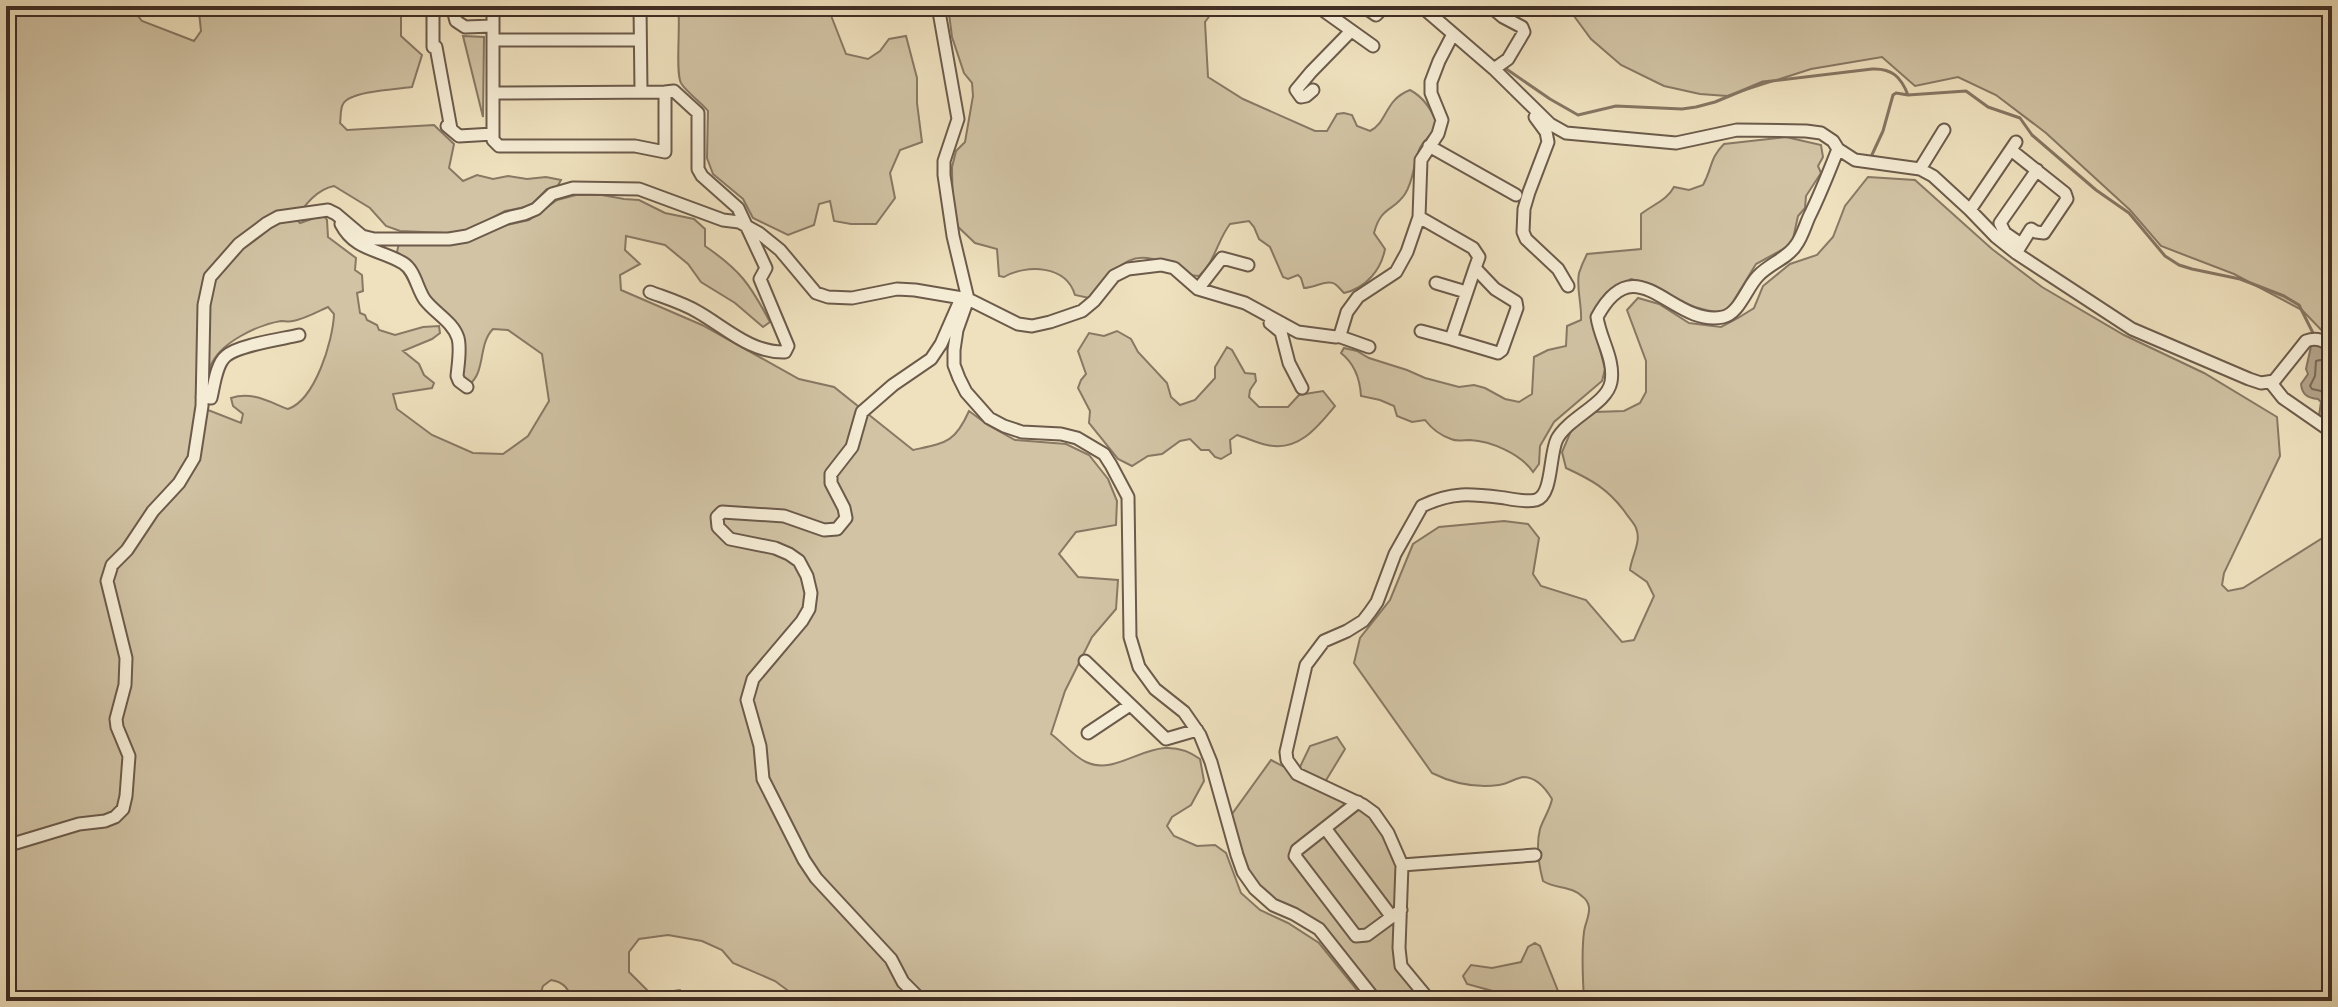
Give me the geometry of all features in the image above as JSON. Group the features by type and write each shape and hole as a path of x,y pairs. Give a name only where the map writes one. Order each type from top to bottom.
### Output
{"street":[{"path":"433,6 433,47 436,47 447,126 459,136 493,134"},
{"path":"452,6 456,21 465,27 493,26"},
{"path":"493,6 493,140 499,146 635,146 665,152 665,92"},
{"path":"640,6 641,91"},
{"path":"938,6 958,119 944,161 944,175 953,236 968,299 957,330 954,365 966,392 989,418 1022,432 1061,434 1088,443 1104,454 1128,497 1130,637 1146,678 1184,712 1197,730 1211,762 1243,872 1255,889 1273,905 1319,929 1376,1001"},
{"path":"1317,6 1373,46"},
{"path":"1363,6 1378,15 1385,6"},
{"path":"1421,6 1559,130 1575,135 1676,143 1737,130 1821,133 1855,160 1920,169 1933,176 1996,237 2018,248 2132,329 2249,379 2271,383 2278,379 2300,347 2322,343"},
{"path":"1433,16 1442,6"},
{"path":"1490,6 1522,27 1524,32 1508,59 1494,69"},
{"path":"1313,90 1303,97 1296,92 1297,87 1351,31"},
{"path":"1338,336 1347,312 1358,297 1388,278 1404,260 1419,217 1421,160 1441,127 1442,120 1431,93 1431,82 1453,34"},
{"path":"493,40 640,40"},
{"path":"493,93 674,91 698,113 698,169 738,208 748,227 766,268 760,279 788,346 785,352 776,352 738,339 695,310 650,292"},
{"path":"1526,100 1524,105 1542,125 1548,142 1524,209 1523,232 1526,239 1558,269 1568,286"},
{"path":"1920,169 1944,130"},
{"path":"1429,146 1516,195"},
{"path":"1970,210 2014,146 2065,193 2067,199 2044,233 2031,229 2018,248"},
{"path":"1430,1001 1401,966 1396,913 1402,865 1388,833 1374,813 1358,802 1297,774 1287,760 1288,738 1306,665 1324,641 1363,621 1370,612 1377,602 1395,554 1422,506 1451,495 1467,493 1510,499 1539,499 1546,492 1557,440 1568,424 1602,398 1610,387 1612,363 1599,332 1597,317 1609,298 1622,288 1640,286 1693,314 1725,317 1733,312 1757,277 1795,247 1838,149"},
{"path":"2018,248 2000,223 2037,170"},
{"path":"6,846 79,824 105,821 123,809 129,756 116,719 125,685 126,658 107,581 112,565 127,550 153,511 179,483 194,458 199,437 206,292 210,277 257,230 278,217 328,210 362,236 374,239 449,239 467,236 524,214 536,209 552,194 573,188 639,189 748,227 780,250 816,293 839,298 897,289 968,299 1018,324 1032,326 1082,311 1114,276 1128,269 1161,265 1174,268 1198,289 1238,300 1298,332 1338,336 1369,347"},
{"path":"1419,217 1473,248 1479,257 1451,339"},
{"path":"342,221 341,225 353,240 369,251 401,262 411,271 424,299 452,328 458,339 457,376 467,387"},
{"path":"1198,289 1224,253 1248,265"},
{"path":"1421,331 1495,353 1502,350 1517,308 1516,302 1495,289 1475,268"},
{"path":"1436,283 1466,292"},
{"path":"922,1001 903,982 891,959 816,878 763,779 760,746 747,700 753,679 809,609 811,593 807,576 799,561 775,548 730,539 718,527 717,517 722,512 784,516 824,530 837,529 846,518 831,483 831,474 852,447 862,412 893,385 931,359 959,303 968,299"},
{"path":"1238,300 1281,332 1289,363 1302,388"},
{"path":"202,397 211,398 220,363 226,355 299,335"},
{"path":"2271,383 2283,398 2332,432"},
{"path":"1085,661 1166,739 1197,730"},
{"path":"1088,733 1130,705"},
{"path":"1358,802 1297,850 1295,856 1354,934 1363,937 1396,913"},
{"path":"1325,828 1396,913"},
{"path":"1402,865 1535,855"}],"shaded area":[{"path":"6,6 130,6 142,21 194,41 201,31 199,12 206,8 401,6 401,36 422,55 412,87 364,93 347,100 342,106 340,123 347,130 434,125 454,144 449,168 463,181 477,175 493,179 508,176 561,180 556,189 547,189 530,206 505,211 470,230 446,233 400,231 386,226 370,208 334,186 317,194 303,209 297,220 300,223 323,215 327,220 328,237 356,258 355,270 362,275 363,291 357,293 360,313 367,320 377,325 379,330 395,335 439,326 440,333 432,339 403,351 419,364 424,375 434,383 432,388 393,394 397,409 432,435 473,453 503,454 528,436 549,401 542,354 508,330 493,329 485,342 475,378 470,384 465,380 461,330 429,298 397,252 399,243 451,244 529,220 557,200 576,195 602,195 639,200 665,213 694,219 705,229 705,246 743,279 770,322 763,327 735,303 701,282 688,264 665,245 626,236 625,250 640,264 620,275 621,290 702,325 799,379 834,387 913,450 954,436 969,411 1015,440 1066,444 1089,455 1108,479 1117,501 1116,525 1076,532 1059,554 1078,577 1118,580 1116,609 1092,637 1065,691 1051,734 1081,759 1099,765 1168,748 1184,750 1200,759 1204,781 1191,805 1172,817 1167,826 1174,836 1197,846 1215,845 1226,853 1241,893 1260,910 1319,943 1366,1001 897,1001 894,997 882,995 871,1001 802,1001 775,981 733,963 722,950 702,941 668,935 639,939 629,952 629,972 651,994 680,990 686,1001 572,1001 565,987 551,980 543,986 538,1001 6,1001","holes":["328,307 334,314 321,368 298,403 288,409 253,397 231,398 233,406 243,414 241,423 208,410 208,372 215,358 230,343 261,326 297,320"]},
{"path":"678,6 829,6 846,54 868,59 880,51 889,39 906,36 917,78 922,142 900,150 890,173 895,198 876,224 834,221 830,201 819,204 814,225 788,235 753,218 743,199 713,174 707,158 708,111 684,87 679,77"},
{"path":"948,6 1217,6 1205,22 1208,77 1243,99 1315,131 1327,131 1337,114 1344,113 1352,115 1357,126 1370,131 1395,99 1410,90 1415,93 1426,104 1437,124 1419,150 1405,194 1377,224 1374,233 1385,249 1376,271 1359,287 1344,293 1332,283 1304,288 1298,275 1288,279 1283,277 1270,247 1259,239 1249,221 1230,224 1209,264 1199,276 1150,258 1139,258 1121,266 1089,298 1075,295 1063,278 1045,270 1024,270 999,276 997,249 975,243 953,222 952,167 956,151 965,142 973,96 972,83 964,73 952,37"},
{"path":"1575,6 2332,6 2332,341 2302,310 2234,274 2161,246 2130,210 2046,133 1996,95 1958,77 1915,86 1882,57 1811,69 1727,96 1700,94 1664,86 1621,65 1591,39 1574,16"},
{"path":"463,36 484,37 483,117"},
{"path":"1786,137 1821,145 1823,157 1818,166 1821,173 1806,196 1805,208 1798,216 1793,239 1787,247 1756,264 1731,305 1722,313 1694,307 1631,279 1607,292 1595,308 1592,319 1605,369 1602,381 1554,422 1540,446 1539,464 1533,472 1521,460 1496,446 1478,441 1453,440 1436,431 1425,420 1412,422 1397,416 1394,406 1361,396 1356,372 1341,353 1344,348 1425,378 1459,387 1474,385 1519,402 1532,394 1534,357 1566,346 1567,326 1581,320 1578,279 1587,254 1641,249 1641,214 1664,199 1674,187 1689,190 1703,185 1713,159 1724,144"},
{"path":"1868,177 1915,180 1992,249 2042,287 2124,335 2204,373 2277,417 2280,456 2224,573 2222,585 2228,591 2243,588 2332,532 2332,1001 1584,1001 1583,949 1588,904 1579,893 1543,881 1540,869 1539,835 1551,803 1550,795 1540,784 1528,778 1482,786 1456,782 1432,773 1354,663 1360,638 1390,600 1413,544 1439,527 1504,521 1528,524 1539,538 1533,574 1541,586 1586,600 1622,642 1634,640 1654,596 1647,582 1630,570 1638,533 1619,504 1606,491 1566,468 1562,452 1571,431 1594,412 1624,411 1640,403 1646,392 1646,361 1627,310 1638,298 1659,304 1689,323 1721,327 1738,318 1754,308 1763,286 1790,264 1817,255 1833,237 1845,206"},
{"path":"1117,331 1131,339 1138,352 1167,383 1171,397 1180,405 1195,400 1215,378 1215,367 1227,347 1232,350 1245,373 1255,374 1256,381 1249,397 1259,407 1288,407 1299,395 1323,391 1335,406 1314,430 1288,445 1267,445 1237,435 1230,440 1231,453 1221,459 1209,450 1201,450 1190,439 1180,441 1162,454 1148,456 1132,466 1118,459 1089,423 1090,411 1078,388 1086,374 1078,351 1089,333 1104,336"},
{"path":"1337,737 1345,749 1325,782 1299,769 1310,746"},
{"path":"1271,760 1366,810 1390,842 1400,871 1398,967 1428,1001 1378,1001 1340,954 1294,914 1264,897 1243,872 1227,821"},
{"path":"1535,943 1540,946 1562,1001 1505,1001 1496,992 1467,984 1463,976 1471,965 1492,968 1521,962 1528,947"}],"water":[{"path":"2312,342 2321,344 2324,352 2332,358 2332,424 2324,424 2319,416 2321,402 2306,395 2301,384 2308,374 2306,369"}],"waterway":[{"path":"1505,68 1578,115 1616,106 1696,107 1763,82 1872,69 1895,75 1908,95 1966,91 1988,107 2020,118 2032,135 2096,190 2129,213 2165,256 2179,265 2240,279 2284,296 2299,305 2314,335"},
{"path":"1870,159 1883,131 1893,95 1908,95"}]}
